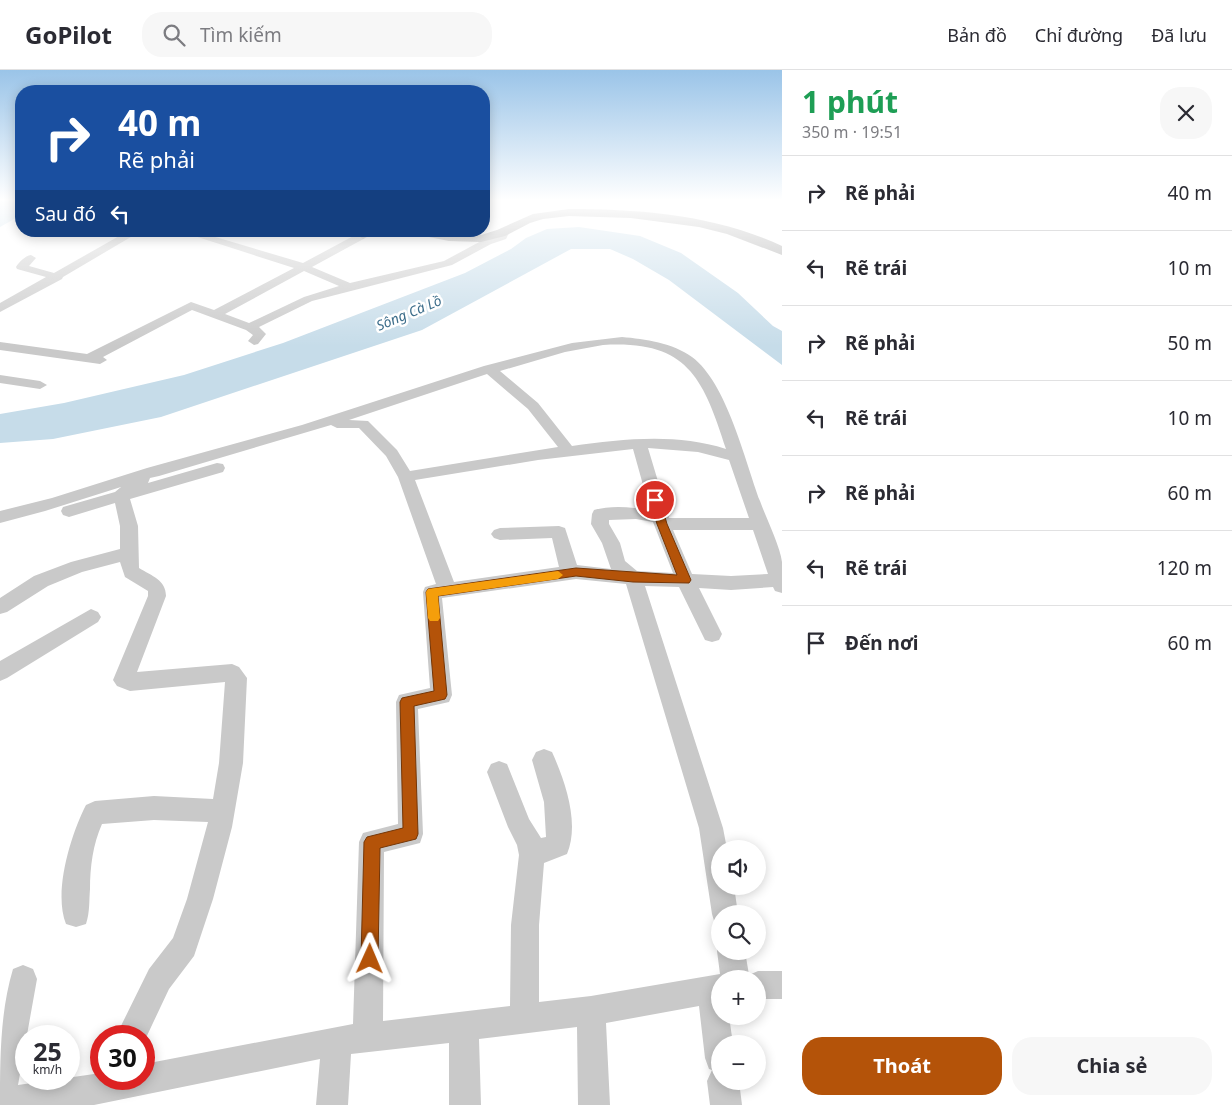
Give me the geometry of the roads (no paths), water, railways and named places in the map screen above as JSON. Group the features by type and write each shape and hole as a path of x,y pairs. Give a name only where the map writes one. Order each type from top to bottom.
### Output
{"street":[{"path":"0,308 105,249"},
{"path":"245,249 304,267 349,287"},
{"path":"216,314 336,249"},
{"path":"250,326 308,299 448,263 473,249"},
{"path":"32,258 20,267 58,277"},
{"path":"88,359 188,307 194,306 250,326 260,334 254,341"},
{"path":"0,517 26,512 321,424 489,369 568,347 596,342 632,341 652,344 687,360 704,378 721,414 781,583 731,583 570,573 432,592 441,695 407,702 411,834 372,842 368,1038"},
{"path":"0,346 103,361"},
{"path":"489,369 515,388 548,422 568,450"},
{"path":"0,379 40,385"},
{"path":"321,424 363,424 392,453 406,477 448,591"},
{"path":"0,530 363,424"},
{"path":"406,477 535,454 638,444 682,444 712,449 736,457"},
{"path":"638,444 661,521 685,580 712,634"},
{"path":"121,496 152,473"},
{"path":"121,496 129,526 129,565 131,572 157,588 157,596 124,680 130,682 232,673 235,675 231,763 220,827 200,898 184,946 159,979 136,1025"},
{"path":"713,840 711,828 633,578 617,564 611,543 600,524 600,514 636,513 661,521 760,524"},
{"path":"500,534 559,532 570,573"},
{"path":"0,607 41,581 77,567 130,553"},
{"path":"0,672 91,617"},
{"path":"532,854 541,849 554,848 558,845 560,831 559,815 544,760"},
{"path":"499,772 520,827 529,840 532,854 525,925 524,1019"},
{"path":"76,914 79,856 90,822 95,813 154,808 223,811"},
{"path":"0,1098 23,979"},
{"path":"766,986 782,985"},
{"path":"155,1080 337,1041 591,1011 711,988"},
{"path":"591,1011 594,1105"},
{"path":"464,1026 465,1105"},
{"path":"332,1105 337,1041"},
{"path":"0,1104 108,1090"},
{"path":"724,1090 726,1105"}],"water":[{"name":"Sông Cà Lồ","path":"510,249 570,249 422,330 161,417 53,439 0,443 0,414 64,403 184,375 283,343 465,273"},
{"path":"611,249 672,249 681,253 738,293 773,326 782,331 782,365 669,280 633,259"}]}
